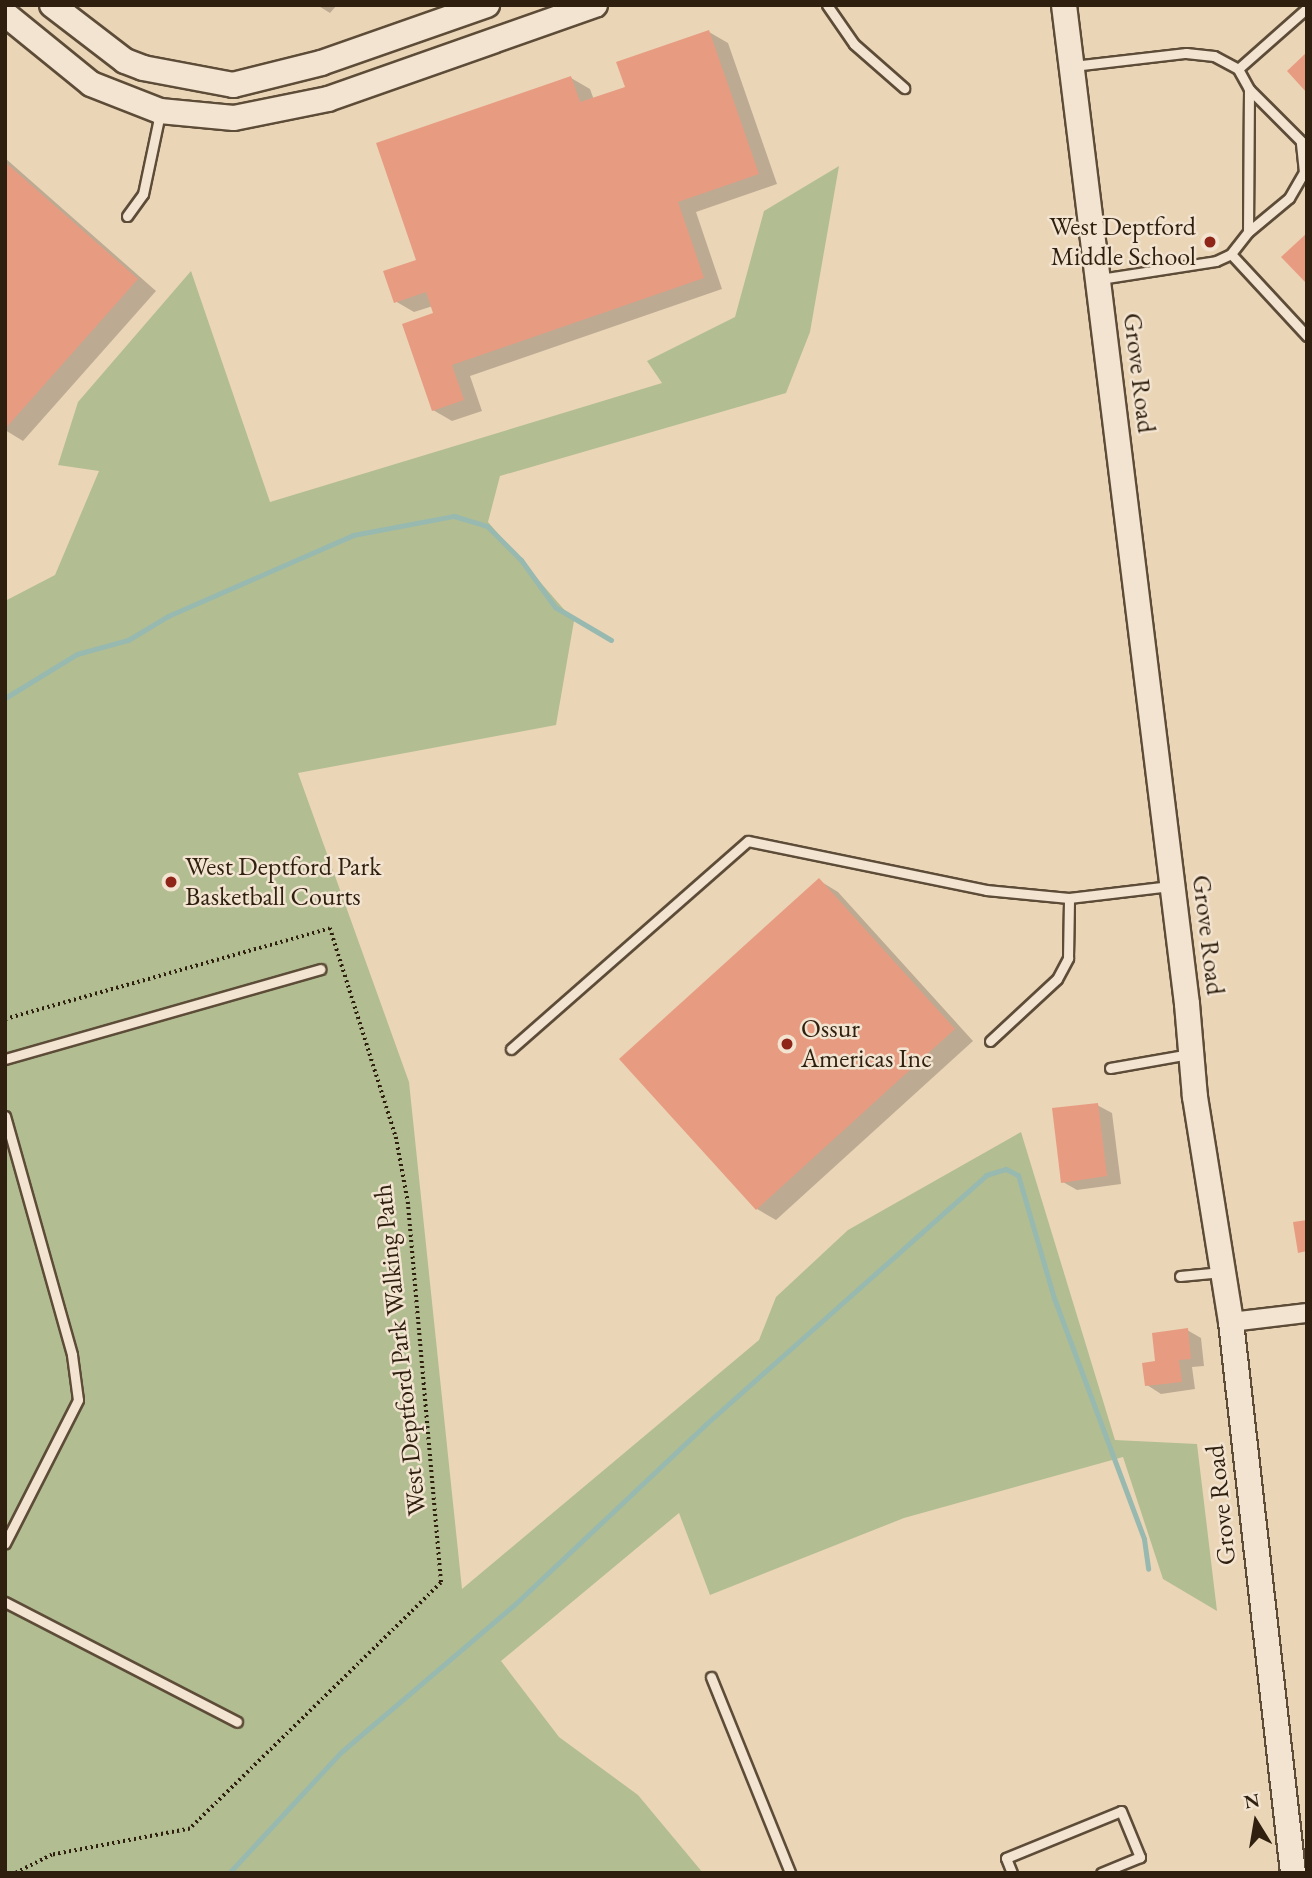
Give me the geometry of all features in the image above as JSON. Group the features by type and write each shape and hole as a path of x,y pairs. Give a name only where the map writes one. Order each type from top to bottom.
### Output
{"main road":[{"path":"52,5 143,68 233,102 321,62 487,5"},
{"path":"5,14 91,84 160,111 233,102 328,99 595,5"},
{"name":"Grove Road","path":"1064,5 1191,1054 1231,1322 1293,1873"}],"street":[{"path":"1231,1322 1307,1314"}],"lane":[{"path":"827,5 854,44 904,88"},
{"path":"1238,69 1307,8"},
{"path":"1071,67 1186,53 1214,56 1238,69 1249,89 1301,141 1304,172 1290,198 1248,232 1231,254 1216,261 1098,279"},
{"path":"1248,232 1249,89"},
{"path":"127,216 143,194 160,111"},
{"path":"1231,254 1307,336"},
{"path":"511,1049 748,841 981,889 1069,898 1172,886"},
{"path":"990,1041 1057,979 1068,958 1069,898"},
{"path":"5,1059 320,969"},
{"path":"1110,1068 1191,1054"},
{"path":"5,1116 72,1355 78,1400 5,1543"},
{"path":"1180,1276 1223,1272"},
{"path":"5,1602 237,1722"},
{"path":"711,1677 790,1873"},
{"path":"1012,1873 1006,1858 1121,1811 1140,1857 1101,1873"}],"path":[{"name":"West Deptford Park Walking Path","path":"5,1019 330,928 396,1137 408,1202 441,1583 190,1829 52,1855 16,1873"}],"green space":[{"path":"839,166 810,332 786,393 500,476 488,522 574,621 556,725 298,773 409,1082 462,1589 759,1340 776,1297 848,1230 1021,1132 1115,1440 1197,1444 1217,1611 1163,1579 1123,1457 904,1518 710,1595 679,1513 501,1661 559,1737 638,1795 703,1873 5,1873 5,601 55,575 99,471 58,465 78,402 191,271 270,502 662,383 647,361 735,317 764,211"}],"building":[{"path":"709,30 759,174 678,202 704,278 452,365 464,400 432,411 402,324 433,313 426,292 394,303 383,271 416,260 376,143 571,76 580,102 625,87 616,62"},
{"path":"1307,52 1307,93 1287,71"},
{"path":"5,162 138,279 5,429"},
{"path":"1307,233 1307,284 1281,257"},
{"name":"Ossur Americas Inc","path":"819,878 955,1029 756,1210 619,1059"},
{"path":"1098,1103 1107,1176 1061,1183 1052,1108"},
{"path":"1307,1220 1307,1251 1298,1253 1293,1222"},
{"path":"1188,1328 1191,1359 1179,1360 1182,1382 1145,1386 1142,1363 1155,1361 1152,1333"}],"waterway":[{"path":"5,698 77,654 128,640 168,616 353,535 454,516 487,526 521,560 555,607 611,640"},
{"path":"229,1873 340,1753 513,1606 706,1424 986,1175 1006,1169 1018,1175 1054,1298 1144,1539 1148,1569"}],"place":[{"name":"West Deptford Middle School","path":"1210,242"},
{"name":"West Deptford Park Basketball Courts","path":"171,882"},
{"name":"Ossur Americas Inc","path":"787,1044"}]}
